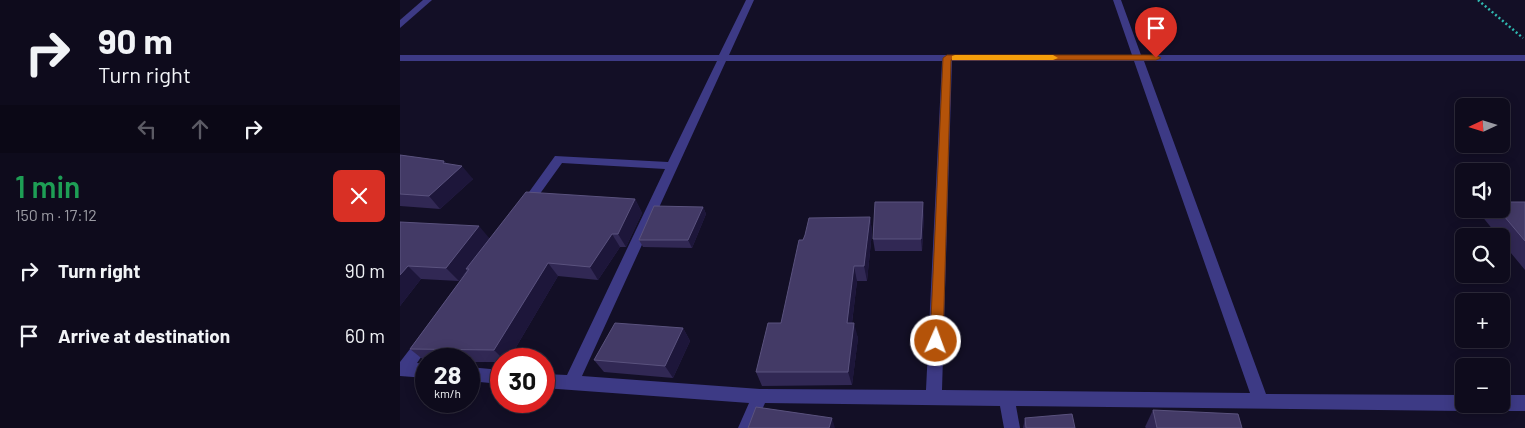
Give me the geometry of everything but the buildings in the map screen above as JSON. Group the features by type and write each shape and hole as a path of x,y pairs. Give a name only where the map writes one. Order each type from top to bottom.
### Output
{"street":[{"path":"400,25 428,0"},
{"path":"570,383 750,0"},
{"path":"1117,0 1261,402"},
{"path":"400,58 1525,58"},
{"path":"934,398 947,58"},
{"path":"519,214 559,160 671,166"},
{"path":"402,369 433,330"},
{"path":"402,369 415,370"},
{"path":"555,382 760,396 1455,403"},
{"path":"746,428 760,396"},
{"path":"1007,399 1012,428"},
{"path":"1510,403 1525,403"}],"path":[{"path":"1478,0 1525,40"}],"slow traffic":[{"path":"955,58 1053,58"}],"route":[{"path":"936,341 947,58 1156,58"}]}
